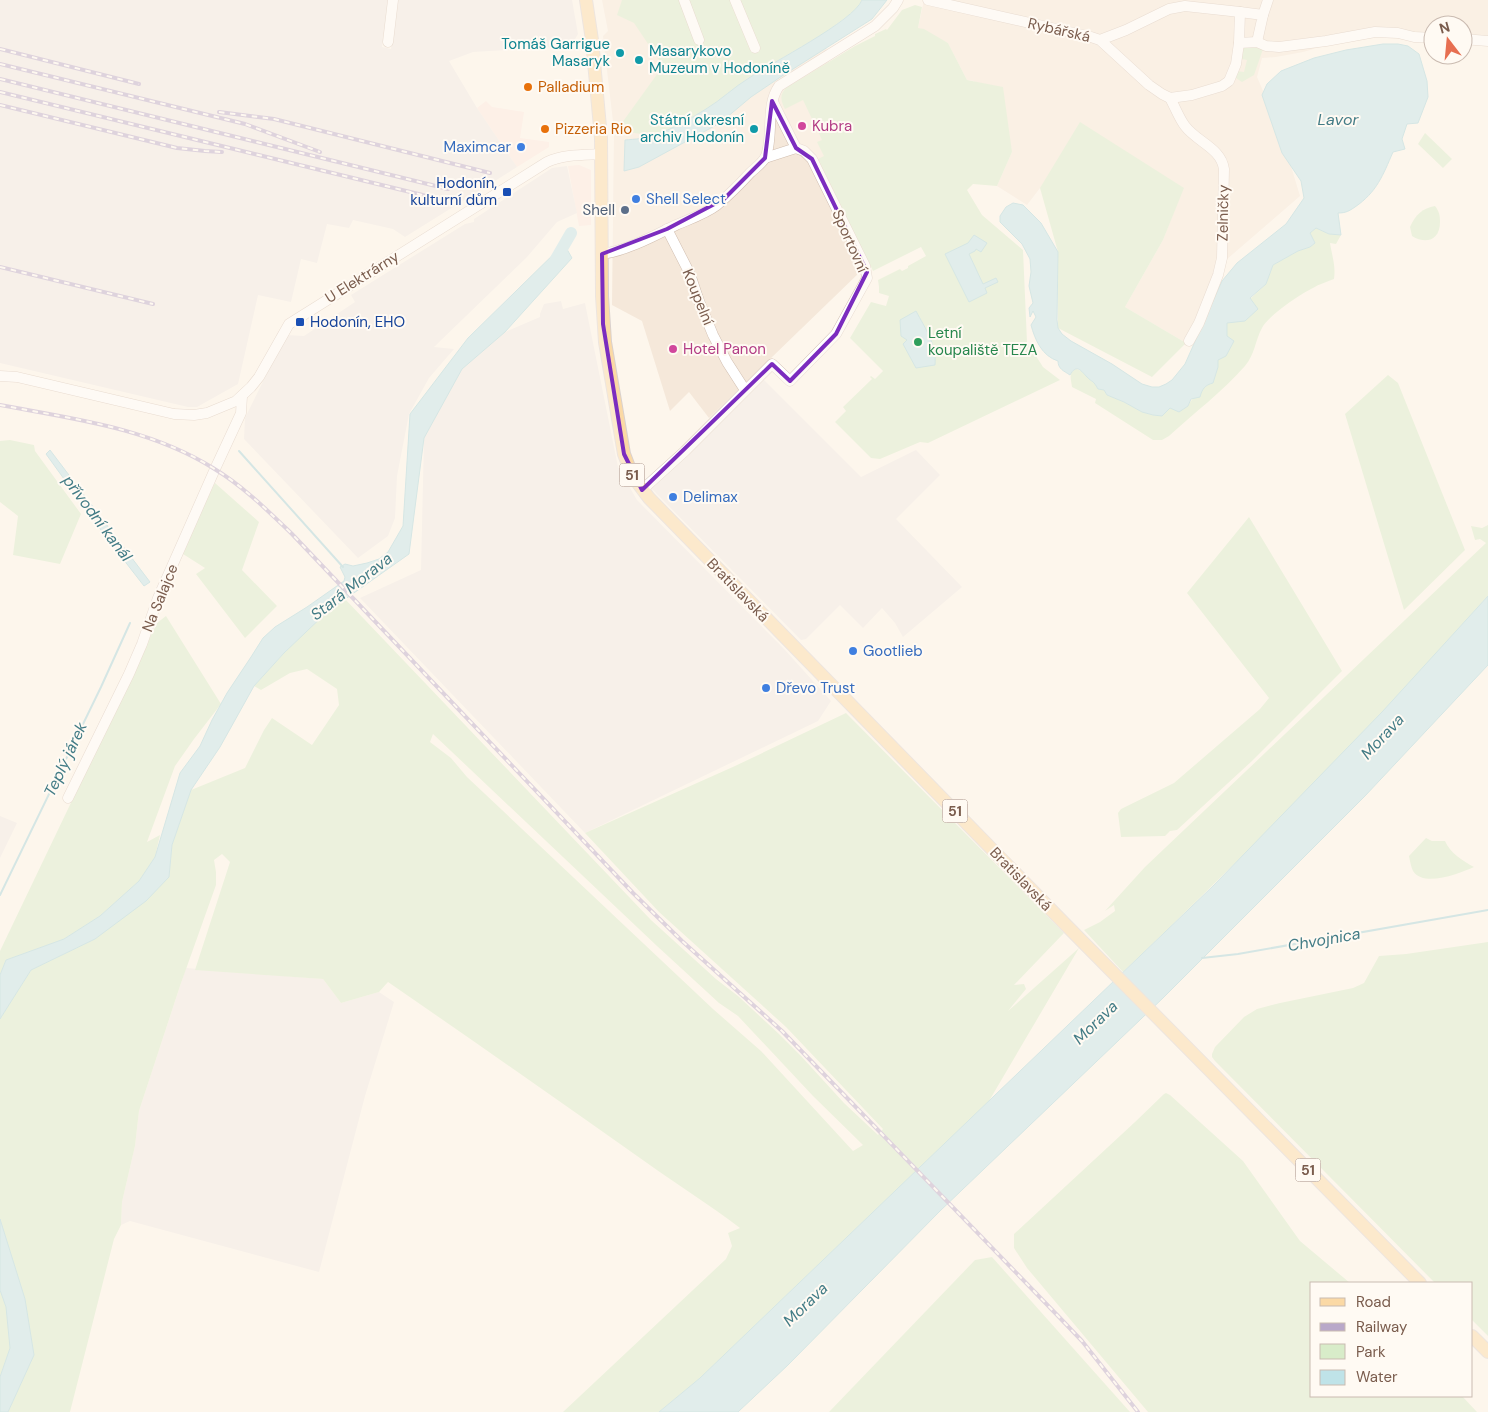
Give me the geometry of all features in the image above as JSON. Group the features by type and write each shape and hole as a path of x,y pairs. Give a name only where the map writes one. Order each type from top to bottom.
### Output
{"main road":[{"name":"51","path":"586,0 592,40 602,154"},
{"name":"Bratislavská","path":"602,154 603,324 622,438 629,467 642,490 1075,934 1419,1282"},
{"path":"1473,1337 1488,1352"}],"street":[{"path":"388,42 393,0"},
{"path":"684,0 699,40"},
{"path":"735,0 755,48"},
{"path":"765,158 770,137 772,101 774,93 779,86 875,26 893,8 898,0"},
{"name":"Rybářská","path":"928,0 954,3 1100,40 1149,85 1170,98"},
{"path":"1256,42 1268,0"},
{"path":"1100,40 1126,30 1169,9 1185,6 1263,15"},
{"path":"1170,98 1192,95 1222,86 1229,81 1236,64 1240,12"},
{"path":"1239,43 1256,42 1266,46 1279,47 1375,32 1398,33 1423,37"},
{"path":"1473,39 1488,40"},
{"name":"Zelničky","path":"1170,98 1186,127 1222,159 1224,169 1222,258 1218,275 1190,341"},
{"path":"602,254 625,248 708,211 716,206 765,158 796,148 772,101"},
{"name":"Sportovní","path":"745,390 772,364 790,381 836,334 867,278 865,266 812,160 804,151 796,148"},
{"name":"U Elektrárny","path":"0,376 17,377 174,414 194,415 224,407 242,396 259,377 289,324 547,162 570,156 602,154"},
{"name":"Koupelní","path":"667,230 690,274 698,301 712,335 745,390"},
{"path":"642,490 680,456 745,390"},
{"name":"Na Salajce","path":"68,798 142,644 158,598 241,413 242,396"}],"highlighted area":[{"path":"772,101 796,148 812,159 867,272 836,334 790,381 772,364 642,490 624,454 603,324 602,254 667,229 724,199 765,158"}],"shaded area":[{"path":"0,0 389,0 382,47 391,49 397,0 572,0 578,34 571,46 473,52 449,61 477,108 517,167 405,237 393,229 353,220 349,228 327,224 317,263 301,259 291,302 258,295 238,384 197,407 188,407 0,363"},
{"path":"602,0 826,0 820,6 861,271 709,418 689,392 670,411 642,321 612,305 614,130 603,36 608,31"},
{"path":"924,0 1488,0 1488,43 1473,42 1473,15 1423,15 1423,40 1382,36 1327,45 1276,57 1262,58 1257,77 1280,130 1300,196 1226,260 1186,343 1125,307 1163,240 1183,188 1040,188 1027,205 997,186 1012,152 974,81 967,80 948,43 918,28"},
{"path":"486,101 492,107 524,112 520,138 549,142 549,147 517,167 477,108"},
{"path":"579,165 591,170 591,225 579,226 568,166"},
{"path":"567,166 577,213 557,222 527,257 434,347 454,349 429,378 409,414 397,476 395,518 388,536 358,558 244,439 245,418 286,335 304,336 355,302 351,295 465,224 474,222 474,219 552,168"},
{"path":"561,301 563,309 585,303 618,467 637,500 785,650 831,701 818,721 585,833 360,598 421,570 424,438 462,369 505,332 540,317 544,304"},
{"name":"Delimax","path":"762,378 861,477 916,450 940,475 896,519 962,587 903,637 895,623 882,608 863,628 840,605 806,639 801,640 652,489"},
{"path":"0,816 17,823 0,858"},
{"path":"186,968 323,979 341,1003 379,992 394,1002 365,1096 319,1272 130,1221 121,1225 122,1202 135,1146 139,1111"}],"green space":[{"path":"622,0 862,0 853,12 826,32 748,78 707,109 653,136 629,132 619,127 663,66 634,23 617,15"},
{"path":"915,5 922,7 918,28 924,29 948,43 967,80 1003,87 1012,152 997,186 973,184 967,190 982,215 1023,250 1027,342 1043,367 1060,380 928,443 920,442 880,459 871,458 835,422 846,411 843,407 872,379 870,377 875,379 883,371 850,338 871,302 886,306 889,296 879,293 878,280 900,269 902,271 908,268 908,266 926,256 921,247 873,271 818,159 824,156 817,142 822,140 803,100 785,109 782,96 786,88 875,36 875,34 887,30 902,10"},
{"path":"1252,45 1263,49 1254,75 1242,82 1236,78 1237,71 1244,72 1247,60 1242,59 1241,53 1244,48"},
{"path":"1080,122 1184,188 1163,240 1125,307 1186,343 1152,377 1058,328 1058,252 1040,188"},
{"path":"1425,133 1452,159 1443,168 1418,144"},
{"path":"1435,206 1439,213 1440,222 1438,233 1435,237 1422,240 1412,236 1410,227 1414,219 1423,210"},
{"path":"1316,228 1329,234 1341,235 1336,244 1330,243 1334,265 1334,279 1300,295 1265,323 1251,357 1245,366 1217,394 1169,436 1162,440 1153,440 1095,403 1096,399 1072,387 1071,374 1076,369 1084,373 1098,389 1104,390 1107,395 1142,412 1162,416 1170,408 1188,406 1199,392 1213,382 1218,367 1218,359 1227,336 1227,323 1258,309 1250,299 1266,284 1273,265 1315,243 1310,233"},
{"path":"1388,375 1398,383 1465,550 1404,610 1345,414"},
{"path":"10,440 34,445 35,451 81,514 60,564 13,555 18,516 0,502 0,441"},
{"path":"215,483 259,522 242,570 277,606 245,638 196,574 205,568 183,554"},
{"path":"1249,517 1342,671 1252,761 1177,830 1170,831 1165,836 1121,837 1118,813 1121,809 1174,783 1260,709 1269,698 1187,593"},
{"path":"1488,525 1488,596 1381,714 1286,812 1123,972 1084,930 1100,922 1115,911 1114,905 1105,911 1145,867 1486,543 1480,539 1475,540 1471,526 1482,528"},
{"path":"345,599 651,920 779,1034 844,1103 878,1135 883,1129 786,1027 659,912 585,833 735,766 846,713 1064,933 1014,985 1024,984 1026,989 1008,1011 1079,948 989,1101 700,1378 659,1412 563,1412 726,1259 732,1246 728,1233 740,1228 388,982 379,992 341,1003 323,979 195,970 230,862 222,854 214,860 216,885 180,986 139,1111 135,1146 122,1202 121,1225 114,1239 70,1412 8,1412 34,1355 25,1299 0,1219 0,1019 31,970 95,939 169,877 172,845 191,790 245,768 272,718 312,745 339,705 337,689 307,669 290,673 261,690 254,686 297,640 332,608","holes":["433,734 719,1003 738,1016 813,1096 863,1145 853,1151 761,1051 713,1009 467,777 451,758 430,742"]},
{"path":"166,616 221,704 175,766 147,842 160,835 155,857 139,881 100,916 64,939 6,960 0,975 0,951 157,623"},
{"path":"1426,838 1432,841 1445,841 1453,853 1474,867 1442,878 1433,879 1418,876 1413,871 1409,856"},
{"path":"1488,942 1488,1336 1473,1321 1473,1282 1434,1282 1212,1057 1215,1047 1244,1017 1257,1009 1353,988 1364,983 1379,956"},
{"path":"1164,1094 1170,1095 1243,1161 1300,1241 1349,1282 1310,1282 1310,1397 1463,1397 1477,1412 1148,1412 1027,1268 1014,1248 1014,1234"},
{"path":"992,1257 1130,1412 829,1412 975,1260"},
{"path":"0,1290 6,1307 10,1348 0,1377"}],"water":[{"path":"862,0 887,0 872,19 751,97 720,123 639,167 624,171 625,140 640,139 661,133 694,116 760,71 829,30 856,9"},
{"name":"Lavor","path":"1383,44 1408,46 1419,54 1427,81 1428,97 1418,123 1407,124 1402,139 1405,149 1393,152 1382,176 1363,201 1351,210 1338,213 1341,235 1329,234 1316,228 1310,233 1315,243 1273,265 1266,284 1250,298 1258,309 1245,321 1227,323 1227,336 1234,341 1226,356 1218,360 1213,383 1204,388 1200,397 1191,399 1188,406 1179,412 1170,408 1162,416 1142,412 1107,395 1104,390 1098,389 1079,369 1072,371 1070,375 1060,368 1058,361 1052,359 1043,351 1037,342 1031,325 1036,317 1033,311 1030,317 1029,308 1033,303 1029,286 1030,259 1022,244 1000,222 1000,216 1006,207 1013,203 1023,205 1041,223 1058,252 1057,320 1058,328 1062,334 1142,384 1159,387 1166,384 1172,380 1185,364 1222,281 1237,263 1286,224 1304,198 1301,181 1282,153 1262,95 1267,84 1281,71 1314,58"},
{"path":"974,235 987,243 981,252 976,249 969,254 983,284 996,278 998,282 985,288 987,293 969,302 945,254 968,243"},
{"path":"564,244 572,258 505,332 462,369 424,438 409,554 327,612 284,653 254,686 220,747 191,790 172,845 169,877 146,901 95,939 31,970 0,1019 0,975 6,960 64,939 100,916 139,881 155,857 180,773 200,746 227,693 263,638 275,627 344,581 345,577 340,567 345,564 353,566 367,563 379,559 388,552 403,526 410,414 468,338"},
{"name":"Letní koupaliště TEZA","path":"916,311 932,344 935,365 916,368 903,344 907,340 901,336 900,320"},
{"name":"přívodní kanál","path":"50,450 150,582 144,586 106,537 46,454"},
{"name":"Morava","path":"1488,596 1488,665 1365,796 1163,998 940,1211 788,1365 738,1412 659,1412 700,1378 1214,885 1382,712"},
{"path":"0,1219 25,1299 34,1355 8,1412 0,1412 0,1377 10,1348 6,1307 0,1290"}],"waterway":[{"name":"Stará Morava","path":"556,259 571,233"},
{"path":"239,451 343,567"},
{"name":"Teplý járek","path":"0,895 130,623"},
{"name":"Chvojnica","path":"1202,958 1238,954 1488,910"}],"railway":[{"path":"0,49 139,84"},
{"path":"0,64 245,124 320,152"},
{"path":"0,79 448,189"},
{"path":"0,92 439,199"},
{"path":"0,105 177,148 222,152"},
{"path":"219,112 274,119 490,173"},
{"path":"0,267 153,304"},
{"path":"0,405 110,427 163,443 189,454 213,468 254,499 292,534 633,893 682,941 782,1031 1060,1318 1082,1341 1138,1412"}],"place":[{"name":"Tomáš Garrigue Masaryk","path":"620,53"},
{"name":"Masarykovo Muzeum v Hodoníně","path":"639,60"},
{"name":"Palladium","path":"528,87"},
{"name":"Kubra","path":"802,126"},
{"name":"Pizzeria Rio","path":"545,129"},
{"name":"Státní okresní archiv Hodonín","path":"754,129"},
{"name":"Maximcar","path":"521,147"},
{"name":"Hodonín, kulturní dům","path":"507,192"},
{"name":"Shell Select","path":"636,199"},
{"name":"Shell","path":"625,210"},
{"name":"Hodonín, EHO","path":"300,322"},
{"name":"Letní koupaliště TEZA","path":"918,342"},
{"name":"Hotel Panon","path":"673,349"},
{"name":"Delimax","path":"673,497"},
{"name":"Gootlieb","path":"853,651"},
{"name":"Dřevo Trust","path":"766,688"}]}
